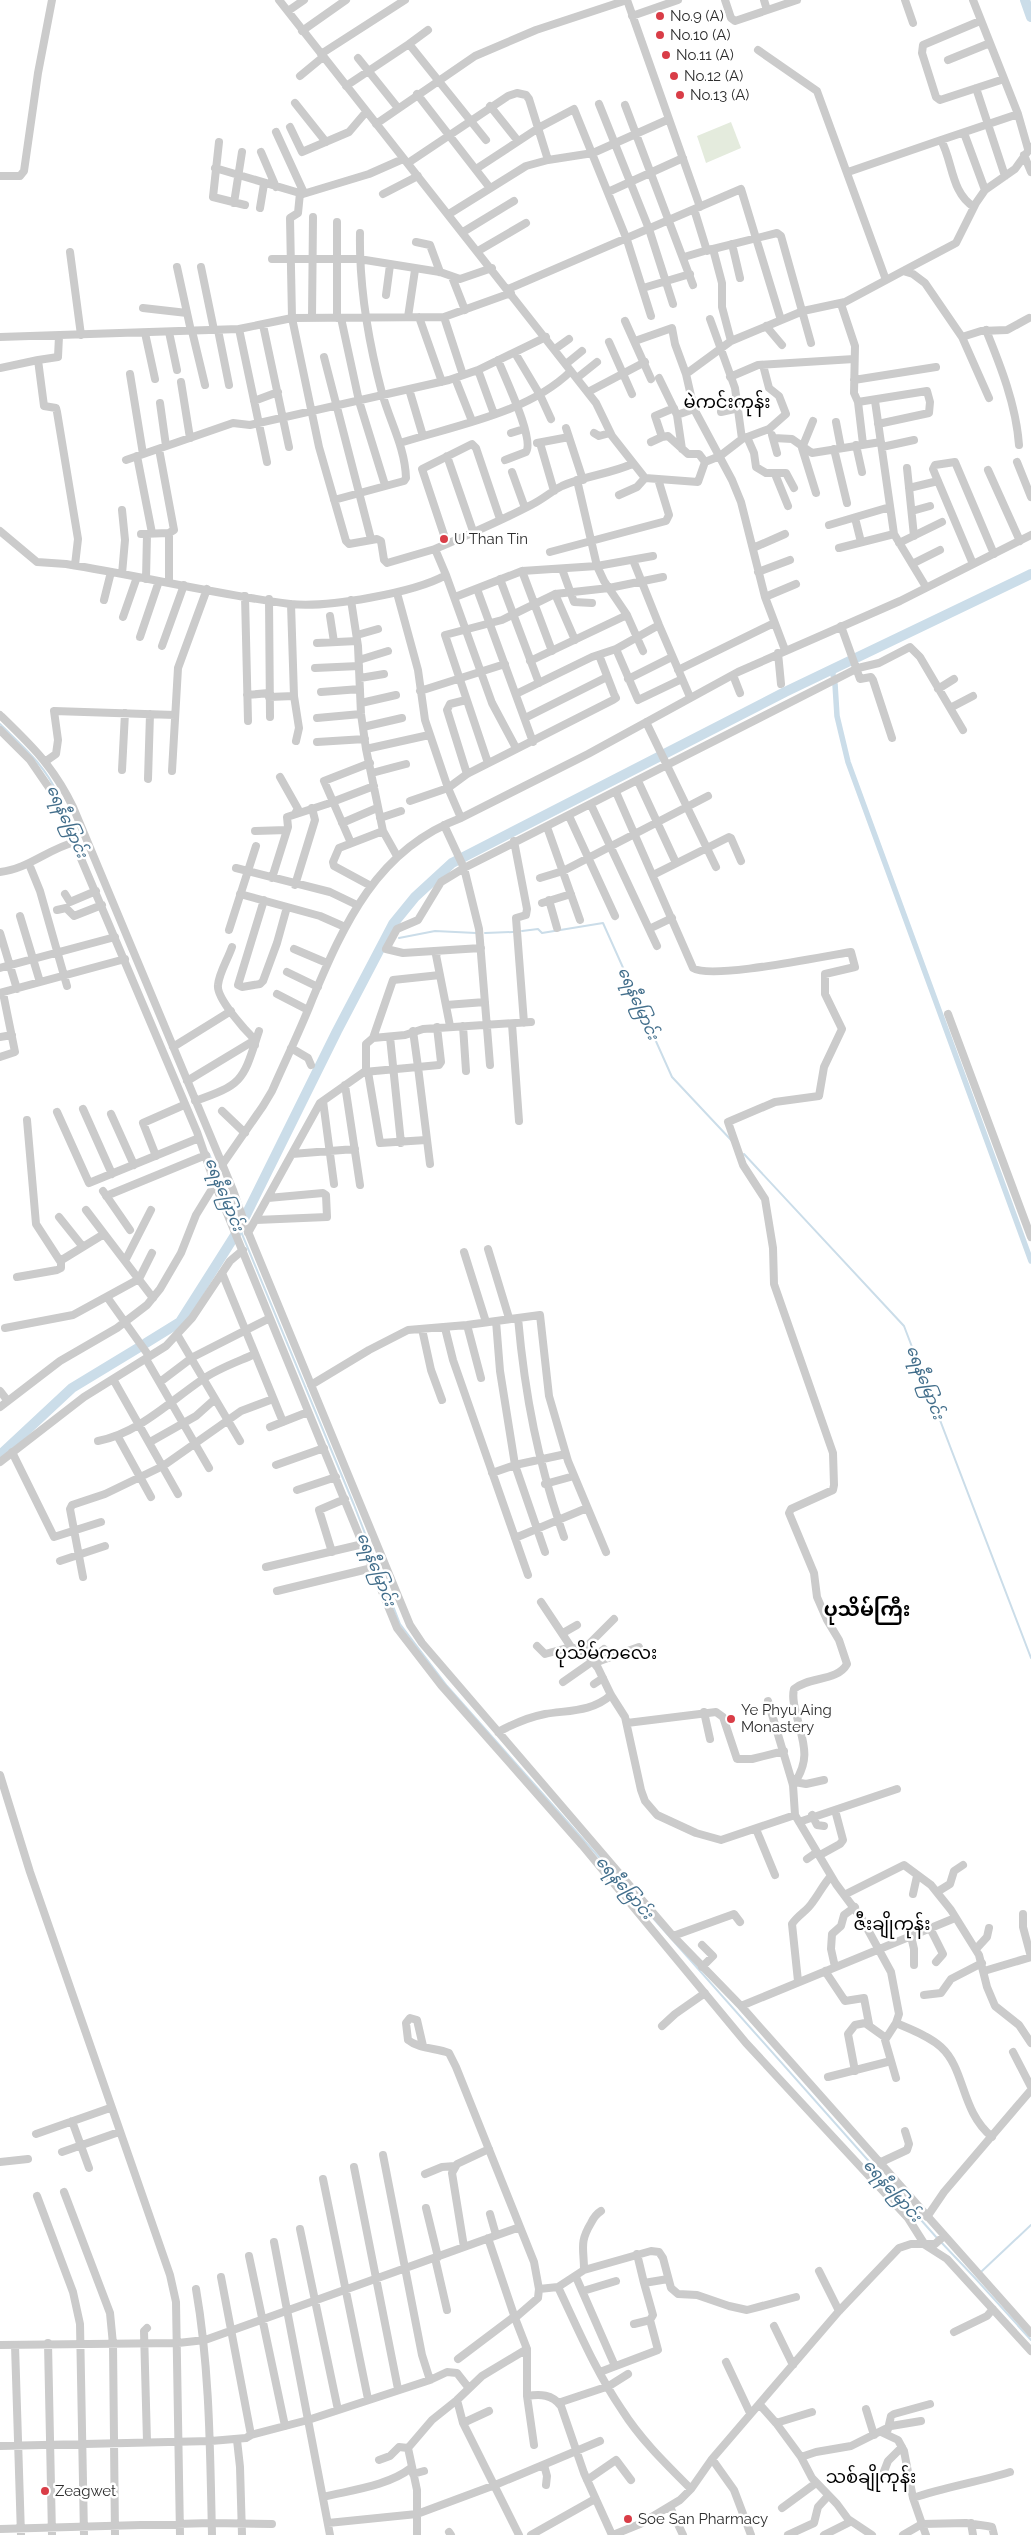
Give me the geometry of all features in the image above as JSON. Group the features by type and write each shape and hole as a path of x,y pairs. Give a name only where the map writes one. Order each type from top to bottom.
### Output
{"street":[{"path":"0,176 20,176 24,171 38,73 52,0"},
{"path":"279,0 546,337 596,403 610,433 632,464 645,478 698,482 705,462 720,456 745,438 768,429 786,412 779,396 769,388 763,365"},
{"path":"288,11 304,0"},
{"path":"302,31 346,0"},
{"path":"300,76 322,56 405,0"},
{"path":"376,124 438,79 475,56 531,32 627,0 667,120 682,158 722,284 722,307 732,340"},
{"path":"632,16 667,2 678,0"},
{"path":"725,0 731,18 735,21 797,0"},
{"path":"764,0 767,10"},
{"path":"905,0 913,23"},
{"path":"973,0 1018,114 1028,150 1031,172"},
{"path":"980,20 925,43 922,49 938,99 1004,79"},
{"path":"346,86 428,30"},
{"path":"948,60 990,43"},
{"path":"409,44 486,140"},
{"path":"758,50 817,91 886,280"},
{"path":"358,58 398,108"},
{"path":"976,88 1005,176"},
{"path":"418,94 490,188"},
{"path":"215,168 264,184 302,193 369,174 406,161 450,134 490,106 512,94 526,94 540,127 548,160"},
{"path":"295,103 326,142"},
{"path":"599,104 649,230 673,304"},
{"path":"625,105 671,220 693,285"},
{"path":"490,106 518,141"},
{"path":"476,169 540,127 574,109 626,240 651,316"},
{"path":"290,127 301,151 349,132 366,112"},
{"path":"848,172 1018,114"},
{"path":"449,214 524,167 548,160 593,153 667,120"},
{"path":"276,132 302,193 298,213 290,218 292,318 313,411 319,447 349,544 371,539 380,540 383,556 387,563 435,549 474,534 554,491 580,480 614,472 632,464"},
{"path":"964,133 985,190"},
{"path":"941,140 958,190 962,198 974,207"},
{"path":"219,142 213,197 245,205"},
{"path":"686,374 732,340 803,311 841,304 956,243 985,190 1018,166 1028,150"},
{"path":"234,203 242,152"},
{"path":"261,152 276,187"},
{"path":"608,192 682,158"},
{"path":"383,194 418,176"},
{"path":"260,208 264,184"},
{"path":"0,337 239,329 292,318 444,316 465,310 742,190 781,320"},
{"path":"463,232 514,201"},
{"path":"312,318 313,217"},
{"path":"337,222 339,318 359,401 385,485"},
{"path":"478,251 526,223"},
{"path":"334,500 404,481 406,478 400,443 383,395 365,317 359,259 360,233"},
{"path":"684,257 777,233 781,236 811,343"},
{"path":"416,242 430,245 440,272"},
{"path":"732,244 740,278"},
{"path":"70,252 81,335"},
{"path":"272,259 359,259 415,270 440,272 452,277 469,277 492,268"},
{"path":"386,295 390,265"},
{"path":"177,267 205,385"},
{"path":"202,267 229,385"},
{"path":"408,317 415,270"},
{"path":"903,271 913,274 925,283 962,337 989,398"},
{"path":"642,288 690,274"},
{"path":"452,277 465,310"},
{"path":"841,304 855,346 854,393 858,402 862,472"},
{"path":"143,308 187,312"},
{"path":"444,316 472,421"},
{"path":"419,317 442,382"},
{"path":"962,337 986,330 1007,330 1030,318"},
{"path":"710,320 730,377 745,438 754,453 756,467 766,473 786,473 794,488"},
{"path":"625,321 645,362 676,412 682,449"},
{"path":"263,325 289,447"},
{"path":"766,326 782,345"},
{"path":"634,341 672,328 694,409 720,456 741,502 758,572 782,651 781,684"},
{"path":"239,329 267,462"},
{"path":"986,330 1001,368 1016,423 1019,445"},
{"path":"169,332 177,370"},
{"path":"145,333 155,379"},
{"path":"0,368 58,357 59,336"},
{"path":"126,460 233,423 245,425 442,382 478,370 546,337"},
{"path":"555,350 569,339"},
{"path":"609,342 632,394"},
{"path":"400,443 517,407 540,395 569,368 582,351"},
{"path":"515,353 540,395 551,419"},
{"path":"324,358 334,406 371,539"},
{"path":"730,377 746,369 763,365 854,359"},
{"path":"38,360 44,406 56,408 59,422 78,539 75,565"},
{"path":"498,360 517,407 528,445 526,452 504,460"},
{"path":"577,378 597,362"},
{"path":"588,392 645,362"},
{"path":"854,380 936,367"},
{"path":"478,370 494,414"},
{"path":"130,374 147,534 146,579"},
{"path":"181,382 190,438"},
{"path":"409,389 423,436"},
{"path":"858,402 875,401 927,391 930,411 926,414 878,424"},
{"path":"254,401 278,392"},
{"path":"875,401 894,534 926,587"},
{"path":"147,534 169,533 174,530 162,447 160,403"},
{"path":"721,412 739,408"},
{"path":"662,437 655,416 694,409"},
{"path":"813,421 802,448 816,493"},
{"path":"836,422 837,448 847,503"},
{"path":"566,428 580,480 590,541 598,566 609,588 628,614 643,651"},
{"path":"511,433 524,429"},
{"path":"768,429 774,438 776,453"},
{"path":"594,433 599,436 610,433"},
{"path":"528,445 569,437"},
{"path":"651,442 662,437 671,438 688,454 699,454 705,462"},
{"path":"774,438 792,439 802,448 812,453 859,445 914,440"},
{"path":"540,443 554,491"},
{"path":"447,544 422,469 447,456 474,445 500,519"},
{"path":"447,456 474,534"},
{"path":"973,564 933,469 935,465 955,462 994,554"},
{"path":"1017,462 1031,497"},
{"path":"907,468 914,536"},
{"path":"988,470 1020,541"},
{"path":"512,472 525,508"},
{"path":"775,474 788,506"},
{"path":"619,494 637,487 645,478"},
{"path":"550,552 666,521 669,515 662,479"},
{"path":"909,488 938,481"},
{"path":"912,510 930,506"},
{"path":"829,526 890,508"},
{"path":"122,510 125,540 122,574"},
{"path":"855,518 861,542"},
{"path":"899,543 942,522"},
{"path":"0,531 37,562 75,565 291,604 351,600 397,593 433,582 446,575"},
{"path":"169,533 169,582"},
{"path":"753,548 785,534"},
{"path":"839,548 894,534"},
{"path":"214,1174 223,1169 264,1106 292,1048 327,963 356,905 397,856 444,825 588,754 733,675 782,651 842,626 926,587 1031,535"},
{"path":"435,549 455,597 492,703 516,748"},
{"path":"912,564 940,550"},
{"path":"455,597 522,571 598,566 653,556"},
{"path":"634,560 658,625 690,697"},
{"path":"758,572 790,560"},
{"path":"562,569 576,604 592,603"},
{"path":"522,571 552,651"},
{"path":"104,600 111,572"},
{"path":"123,617 137,577"},
{"path":"488,763 445,636 513,615 556,594 609,588 664,577"},
{"path":"500,579 539,683"},
{"path":"140,637 160,581"},
{"path":"765,597 796,584"},
{"path":"162,646 184,585"},
{"path":"478,588 533,742"},
{"path":"172,771 178,668 207,589"},
{"path":"397,593 412,643 429,735 461,818"},
{"path":"556,594 575,640"},
{"path":"245,596 248,721"},
{"path":"269,599 270,717"},
{"path":"351,600 357,638 361,714 366,749 383,831 397,856"},
{"path":"291,604 294,696 299,728 296,740"},
{"path":"530,660 628,614"},
{"path":"330,616 334,642"},
{"path":"678,670 774,623"},
{"path":"516,694 599,655 616,649 658,625"},
{"path":"842,626 858,668 860,679 871,677 873,680 892,738"},
{"path":"317,644 357,638 378,629"},
{"path":"481,948 403,953 386,949 397,929 418,920 441,882 464,868 858,668 879,663 910,647 920,657 963,730"},
{"path":"616,649 638,700 682,678"},
{"path":"315,668 359,663 388,651"},
{"path":"410,801 448,788 467,774 616,698 599,655"},
{"path":"628,679 672,657"},
{"path":"420,691 459,677 505,664"},
{"path":"360,678 384,674"},
{"path":"733,675 740,693"},
{"path":"525,718 608,677"},
{"path":"938,689 954,679"},
{"path":"321,692 360,689"},
{"path":"247,695 294,696"},
{"path":"361,703 396,695"},
{"path":"950,708 973,696"},
{"path":"466,700 450,704 448,710 467,774"},
{"path":"46,761 56,754 58,740 54,710 175,715"},
{"path":"122,770 125,713"},
{"path":"148,779 150,714"},
{"path":"317,718 361,714"},
{"path":"0,715 46,761 62,784 86,836 410,1625 422,1643 673,1936 742,2006 926,2216 940,2240 1031,2333"},
{"path":"363,727 402,718"},
{"path":"646,722 660,746 716,867"},
{"path":"0,730 30,760 46,780 75,842 184,1105 200,1138 237,1238 397,1628 436,1679 582,1845 746,2043 908,2218 925,2245 947,2259 1031,2351"},
{"path":"366,749 429,735"},
{"path":"317,742 365,739"},
{"path":"351,843 342,823 328,804 324,781 370,763"},
{"path":"372,773 406,764"},
{"path":"280,777 298,809 296,812"},
{"path":"638,781 676,863"},
{"path":"272,878 287,830 286,816 328,804 374,786"},
{"path":"616,792 693,968 697,971 755,968 851,952 855,967 825,974 825,994 842,1030 824,1067 818,1096 775,1102 728,1122 743,1165 765,1199 773,1248 774,1284 833,1453 834,1485 832,1490 791,1509 789,1513 814,1573 817,1597 827,1620 839,1640 847,1664 836,1674 804,1683 794,1689 794,1702 806,1758 794,1784"},
{"path":"540,878 562,871 708,796"},
{"path":"591,805 657,946"},
{"path":"296,885 315,820 312,808"},
{"path":"342,823 377,808"},
{"path":"380,818 401,812"},
{"path":"569,816 615,916"},
{"path":"444,825 464,868 479,929 490,1065"},
{"path":"547,827 580,920"},
{"path":"255,831 287,830"},
{"path":"371,886 333,864 338,848 383,831"},
{"path":"653,875 730,837 741,861"},
{"path":"372,1038 405,1035 413,1031 437,1027 487,1026 527,1022 516,918 526,915 527,909 514,841"},
{"path":"0,872 29,864 57,848 75,842"},
{"path":"228,930 256,846"},
{"path":"29,864 40,891 67,986"},
{"path":"236,868 296,885 330,892 356,905"},
{"path":"65,894 70,902 96,891"},
{"path":"240,894 301,911 344,927"},
{"path":"557,928 545,902 571,894"},
{"path":"264,900 238,985 242,987 262,983 278,944 287,907"},
{"path":"57,910 66,908 74,916 102,905"},
{"path":"20,916 40,982"},
{"path":"649,929 672,918"},
{"path":"0,933 17,989"},
{"path":"0,968 115,937"},
{"path":"232,948 217,985 231,1012 255,1042"},
{"path":"294,949 327,963"},
{"path":"438,952 440,975 450,1026"},
{"path":"0,1057 15,1052 12,1035 3,1012 1,993 125,959"},
{"path":"287,972 318,986"},
{"path":"426,1140 383,1144 378,1141 367,1072 366,1044 372,1038 393,980 440,975"},
{"path":"277,994 308,1010"},
{"path":"446,1005 485,1002"},
{"path":"173,1047 231,1012"},
{"path":"948,1014 1031,1237"},
{"path":"512,1024 519,1121"},
{"path":"463,1026 466,1071"},
{"path":"247,1230 256,1220 323,1101 345,1084 367,1072 418,1068 441,1064 437,1027"},
{"path":"195,1101 224,1091 241,1079 248,1066 259,1031"},
{"path":"413,1031 430,1164"},
{"path":"0,1037 12,1035"},
{"path":"390,1037 392,1070 402,1143"},
{"path":"187,1082 255,1042"},
{"path":"292,1048 308,1058 311,1065"},
{"path":"345,1084 360,1185"},
{"path":"323,1101 334,1184"},
{"path":"156,1156 143,1122 184,1105"},
{"path":"83,1109 112,1174"},
{"path":"222,1111 245,1133"},
{"path":"57,1112 89,1183 200,1138"},
{"path":"112,1114 134,1165"},
{"path":"17,1277 61,1268 61,1261 36,1224 27,1120"},
{"path":"292,1154 355,1149"},
{"path":"130,1230 105,1194 206,1155"},
{"path":"0,1407 60,1361 124,1323 153,1298 182,1253 196,1215 216,1184"},
{"path":"256,1220 327,1217 326,1194 323,1193 268,1198"},
{"path":"86,1210 153,1298"},
{"path":"125,1261 151,1210"},
{"path":"59,1217 83,1247"},
{"path":"61,1261 104,1234"},
{"path":"488,1249 508,1318"},
{"path":"0,1462 84,1397 178,1336 233,1257 242,1250"},
{"path":"464,1252 486,1322"},
{"path":"5,1328 73,1316 139,1279 152,1253"},
{"path":"222,1273 283,1422"},
{"path":"106,1297 142,1346 160,1382 209,1468"},
{"path":"311,1385 389,1338 408,1330 445,1328 538,1314 542,1318 549,1396 574,1476 606,1552"},
{"path":"160,1382 193,1358 270,1318"},
{"path":"518,1318 526,1394 539,1458 564,1537"},
{"path":"496,1320 500,1371 515,1465 545,1552"},
{"path":"467,1325 481,1378"},
{"path":"445,1328 452,1358 528,1575"},
{"path":"422,1329 431,1370 442,1400"},
{"path":"178,1336 193,1358 240,1441"},
{"path":"98,1441 118,1436 133,1429 203,1378 255,1354"},
{"path":"112,1380 139,1423 178,1494"},
{"path":"0,1390 7,1400"},
{"path":"150,1442 196,1416 215,1399"},
{"path":"83,1577 70,1510 72,1505 105,1494 162,1466 242,1412 273,1399"},
{"path":"270,1427 308,1412"},
{"path":"118,1436 151,1497"},
{"path":"276,1465 324,1448"},
{"path":"12,1452 54,1538 100,1522"},
{"path":"492,1473 539,1458 566,1454"},
{"path":"546,1484 574,1476"},
{"path":"298,1490 336,1477"},
{"path":"332,1552 318,1510 345,1499"},
{"path":"515,1538 587,1508"},
{"path":"266,1567 363,1544"},
{"path":"60,1561 105,1546"},
{"path":"277,1591 372,1568"},
{"path":"541,1602 571,1647"},
{"path":"582,1651 604,1632 614,1619"},
{"path":"563,1633 577,1626"},
{"path":"537,1646 548,1654 571,1647 582,1651 596,1662 626,1722 645,1801 657,1815 678,1825 721,1840 797,1818 835,1810 897,1789"},
{"path":"563,1682 596,1662 639,1648"},
{"path":"596,1662 599,1653 604,1649"},
{"path":"594,1684 603,1678"},
{"path":"498,1732 535,1717 592,1707 611,1695"},
{"path":"768,1701 794,1784 797,1818 819,1853 830,1876 844,1896 855,1907 881,1950 894,1984 898,2014 896,2023 886,2038"},
{"path":"626,1722 685,1717 704,1712 720,1713 724,1717 737,1759 752,1759 784,1751"},
{"path":"704,1712 710,1739"},
{"path":"0,1775 30,1872 110,2108 170,2276 176,2302 178,2343 180,2535"},
{"path":"794,1784 806,1784 824,1780"},
{"path":"807,1859 840,1844 843,1840 835,1810"},
{"path":"812,1816 817,1825 824,1826"},
{"path":"756,1829 775,1875"},
{"path":"844,1896 904,1865 928,1882 976,1949 983,1967 987,1987 995,2006 1019,2025 1031,2043"},
{"path":"937,1892 950,1884 954,1871 963,1865"},
{"path":"798,1981 792,1924 796,1917 812,1905 820,1888 830,1876"},
{"path":"913,1894 917,1876"},
{"path":"835,1968 831,1949 832,1934 841,1926 842,1918 855,1907"},
{"path":"673,1936 734,1914 740,1922"},
{"path":"924,1995 941,1993 951,1979 983,1967 1031,1957 1023,1928 1023,1914"},
{"path":"742,2006 798,1981 881,1950 955,1918"},
{"path":"930,1928 943,1954 936,1962"},
{"path":"976,1949 987,1937 989,1928"},
{"path":"911,1936 914,1949 914,1964"},
{"path":"702,1946 713,1956 702,1967"},
{"path":"826,1971 845,2001 864,1998 869,2024 886,2038 896,2078"},
{"path":"662,2026 675,2014 705,1993"},
{"path":"896,2023 935,2042 946,2053 954,2066 976,2120 992,2137"},
{"path":"855,2071 848,2034 855,2025 869,2024"},
{"path":"422,2046 448,2053 456,2067 534,2262 539,2289 535,2302 458,2359"},
{"path":"926,2216 1031,2088 1013,2052"},
{"path":"828,2077 891,2061"},
{"path":"36,2134 110,2108"},
{"path":"72,2121 89,2168"},
{"path":"879,2163 907,2150 909,2144 904,2131"},
{"path":"62,2152 119,2132"},
{"path":"424,2174 442,2166 454,2166 489,2149"},
{"path":"383,2155 422,2355 430,2380"},
{"path":"0,2162 28,2159"},
{"path":"454,2166 452,2174 453,2184 464,2246"},
{"path":"354,2167 398,2389"},
{"path":"324,2179 368,2399"},
{"path":"64,2192 110,2314 113,2344 115,2531"},
{"path":"37,2196 73,2292 81,2342 84,2531"},
{"path":"426,2208 448,2310"},
{"path":"584,2270 581,2246 583,2237 594,2216 601,2211"},
{"path":"490,2214 492,2237 515,2317 527,2350 527,2396 534,2445"},
{"path":"0,2345 81,2342 144,2344 205,2340 520,2227"},
{"path":"300,2229 317,2299 338,2410"},
{"path":"527,2396 549,2396 558,2403 587,2480 613,2535 640,2524 670,2507 691,2489 712,2459 750,2413 760,2405 839,2311 899,2248 911,2244 925,2245 940,2240"},
{"path":"274,2242 330,2535"},
{"path":"539,2289 558,2287 584,2270 651,2251 658,2252 663,2258 671,2288 678,2294 697,2295 738,2309 747,2310 796,2297"},
{"path":"600,2372 658,2350 650,2320 653,2315 637,2254"},
{"path":"249,2256 285,2426"},
{"path":"819,2271 839,2311"},
{"path":"221,2277 233,2330 251,2435"},
{"path":"576,2277 615,2366"},
{"path":"583,2291 616,2280"},
{"path":"644,2283 668,2280"},
{"path":"558,2287 600,2372 622,2410 657,2456 691,2489"},
{"path":"196,2289 205,2340 211,2441 212,2535"},
{"path":"954,2332 988,2316 993,2310"},
{"path":"634,2324 650,2320"},
{"path":"774,2326 793,2364"},
{"path":"147,2328 144,2331 147,2442"},
{"path":"48,2343 52,2531"},
{"path":"15,2345 21,2532"},
{"path":"408,2448 432,2420 457,2400 468,2387 482,2376 527,2350"},
{"path":"726,2362 750,2413"},
{"path":"0,2446 237,2440 308,2420 430,2380 446,2372 453,2371 468,2387"},
{"path":"558,2403 609,2386 628,2374"},
{"path":"457,2400 463,2424 520,2535"},
{"path":"881,2432 894,2414 930,2404"},
{"path":"760,2405 801,2457 816,2483 850,2522 872,2535"},
{"path":"866,2409 881,2432 898,2440 902,2447 913,2498 926,2535"},
{"path":"463,2424 489,2411"},
{"path":"776,2423 812,2412"},
{"path":"801,2457 816,2452 851,2446 891,2426 921,2420"},
{"path":"237,2440 240,2467 242,2535"},
{"path":"328,2523 417,2514 495,2485 600,2441"},
{"path":"379,2460 390,2456 399,2447 408,2448"},
{"path":"883,2474 888,2461 902,2447"},
{"path":"408,2448 417,2490 417,2535"},
{"path":"712,2459 734,2490 751,2535"},
{"path":"587,2480 616,2460 631,2480"},
{"path":"544,2465 547,2476 546,2485"},
{"path":"323,2497 370,2485 412,2471 424,2471"},
{"path":"913,2498 950,2486 1010,2472"},
{"path":"782,2508 816,2483"},
{"path":"788,2535 814,2523 818,2507 828,2496"},
{"path":"531,2535 595,2499"},
{"path":"670,2507 683,2535"},
{"path":"824,2535 850,2522"},
{"path":"0,2530 21,2532 115,2531 211,2523 272,2524"},
{"path":"971,2523 973,2535"},
{"path":"903,2535 922,2524 971,2523 992,2527 994,2535"}],"shaded area":[{"path":"731,122 741,148 706,163 697,136"}],"waterway":[{"path":"1025,0 1031,17"},
{"path":"146,1343 180,1322 239,1229 337,1031 393,924 415,897 452,863 785,692 1031,574"},
{"path":"833,670 833,675"},
{"path":"835,684 837,716 848,762 1031,1261"},
{"name":"ရေနီမြောင်း","path":"0,724 39,764 57,793"},
{"name":"ရေနီမြောင်း","path":"522,931 538,929 542,933 603,923 672,1077 732,1141"},
{"name":"ရေနီမြောင်း","path":"399,938 435,931 476,933"},
{"name":"ရေနီမြောင်း","path":"485,933 513,932"},
{"name":"ရေနီမြောင်း","path":"209,1154 354,1505 400,1624 447,1686 937,2238"},
{"name":"ရေနီမြောင်း","path":"744,1154 904,1326 1031,1658"},
{"path":"0,1455 72,1388 138,1348"},
{"name":"ရေနီမြောင်း","path":"982,2271 1031,2225"},
{"name":"ရေနီမြောင်း","path":"940,2241 975,2278"},
{"name":"ရေနီမြောင်း","path":"975,2278 1031,2340"}],"place":[{"name":"No.9 (A)","path":"660,16"},
{"name":"No.10 (A)","path":"660,35"},
{"name":"No.11 (A)","path":"666,55"},
{"name":"No.12 (A)","path":"674,76"},
{"name":"No.13 (A)","path":"680,95"},
{"name":"U Than Tin","path":"444,539"},
{"name":"Ye Phyu Aing Monastery","path":"731,1719"},
{"name":"Zeagwet","path":"45,2491"},
{"name":"Soe San Pharmacy","path":"628,2519"}],"district":[{"name":"မဲကင်းကုန်း","path":"727,402"},
{"name":"ပုသိမ်ကြီး","path":"867,1609"},
{"name":"ပုသိမ်ကလေး","path":"606,1653"},
{"name":"ဇီးချိုကုန်း","path":"892,1924"},
{"name":"သစ်ချိုကုန်း","path":"871,2477"}]}
